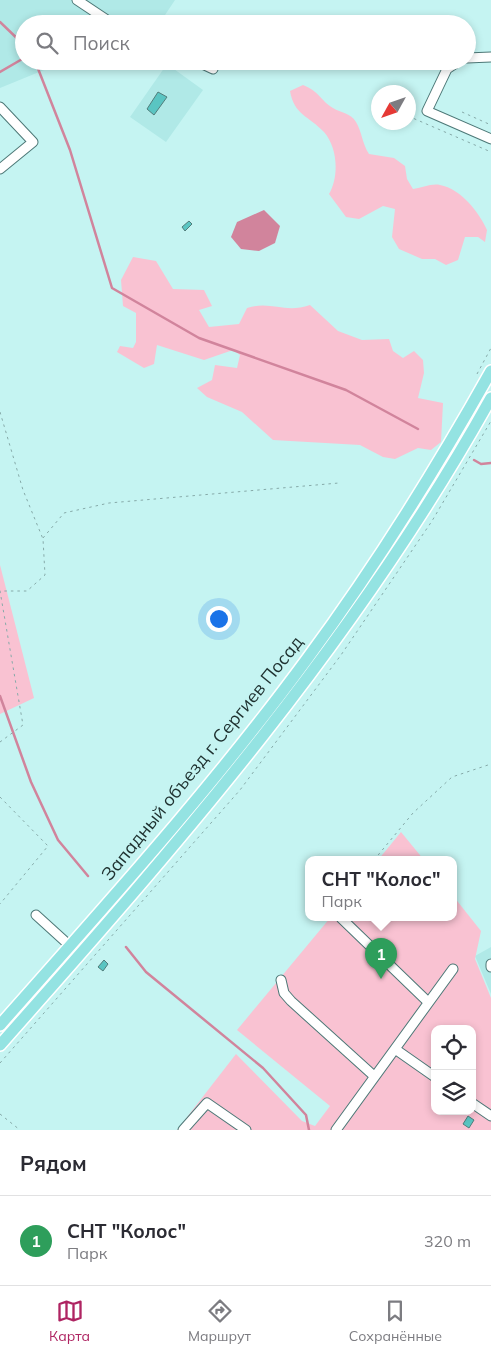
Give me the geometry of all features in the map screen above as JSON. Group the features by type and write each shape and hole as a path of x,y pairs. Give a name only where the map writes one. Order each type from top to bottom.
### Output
{"main road":[{"name":"Западный объезд г. Сергиев Посад","path":"0,1025 179,818 307,660 410,510 491,371"},
{"name":"Западный объезд г. Сергиев Посад","path":"0,1046 184,834 272,727 318,666 422,516 491,398"}],"street":[{"path":"76,0 99,15"},
{"path":"476,58 491,57"},
{"path":"447,70 427,111 491,139"},
{"path":"0,107 33,142 0,169"},
{"path":"36,916 70,945"},
{"path":"344,921 428,1002"},
{"path":"336,1130 453,970"},
{"path":"280,980 284,993 291,1001 374,1076"},
{"path":"395,1049 431,1074"},
{"path":"184,1130 207,1103 246,1130"},
{"path":"476,1106 491,1116"}],"path":[{"path":"462,112 491,125"},
{"path":"416,119 491,152"},
{"path":"477,375 491,348"},
{"path":"0,412 23,490 43,539 45,575 27,591 0,591 23,725 0,742"},
{"path":"43,539 64,513 109,503 339,483"},
{"path":"377,856 413,813 452,778 461,773 491,764"},
{"path":"0,797 48,846 0,904"},
{"path":"0,1114 20,1130"}],"shaded area":[{"path":"0,0 175,0 165,15 15,15 15,70 44,70 0,88"},
{"path":"163,70 175,70 203,90 166,142 130,117"},
{"path":"303,85 313,90 333,108 354,119 369,154 394,158 405,166 407,179 413,189 440,185 448,187 462,196 484,223 487,230 485,242 478,237 465,237 458,260 446,265 435,259 422,259 399,249 392,237 395,209 383,206 359,219 346,217 329,194 336,171 336,163 329,139 324,132 299,110 292,99 290,91"},
{"path":"264,210 280,226 275,243 259,251 241,249 231,237 237,222"},
{"path":"133,257 156,261 173,289 204,290 212,306 199,310 209,327 239,324 247,308 256,306 293,308 310,305 338,331 362,340 389,339 393,351 403,358 414,351 423,360 424,373 418,398 443,403 441,442 431,450 418,448 395,459 383,457 360,445 273,440 242,412 207,397 197,388 212,380 215,365 237,368 240,355 233,350 204,360 157,345 154,364 144,368 117,352 120,346 133,348 136,342 136,313 123,306 121,280"},
{"path":"0,565 34,698 0,714"},
{"path":"401,832 421,856 381,856"},
{"path":"457,901 481,931 475,959 491,998 491,1130 177,1130 236,1054 302,1121 315,1126 330,1106 237,1030 328,921 457,921"},
{"path":"491,947 491,994 475,956"}],"building":[{"path":"158,92 167,97 154,115 147,109"},
{"path":"189,221 192,224 185,231 182,227"},
{"path":"104,960 108,964 103,971 98,967"},
{"path":"468,1116 474,1120 469,1128 463,1124"}],"waterway":[{"path":"0,22 15,36"},
{"path":"0,72 15,63"},
{"path":"39,70 70,150 112,288 199,338 346,390 418,429"},
{"path":"474,460 481,464 491,463"},
{"path":"0,696 31,782 58,840 88,876"},
{"path":"126,947 146,972 263,1068 306,1115 309,1130"}],"place":[{"name":"СНТ \"Колос\"","path":"381,979"}]}
